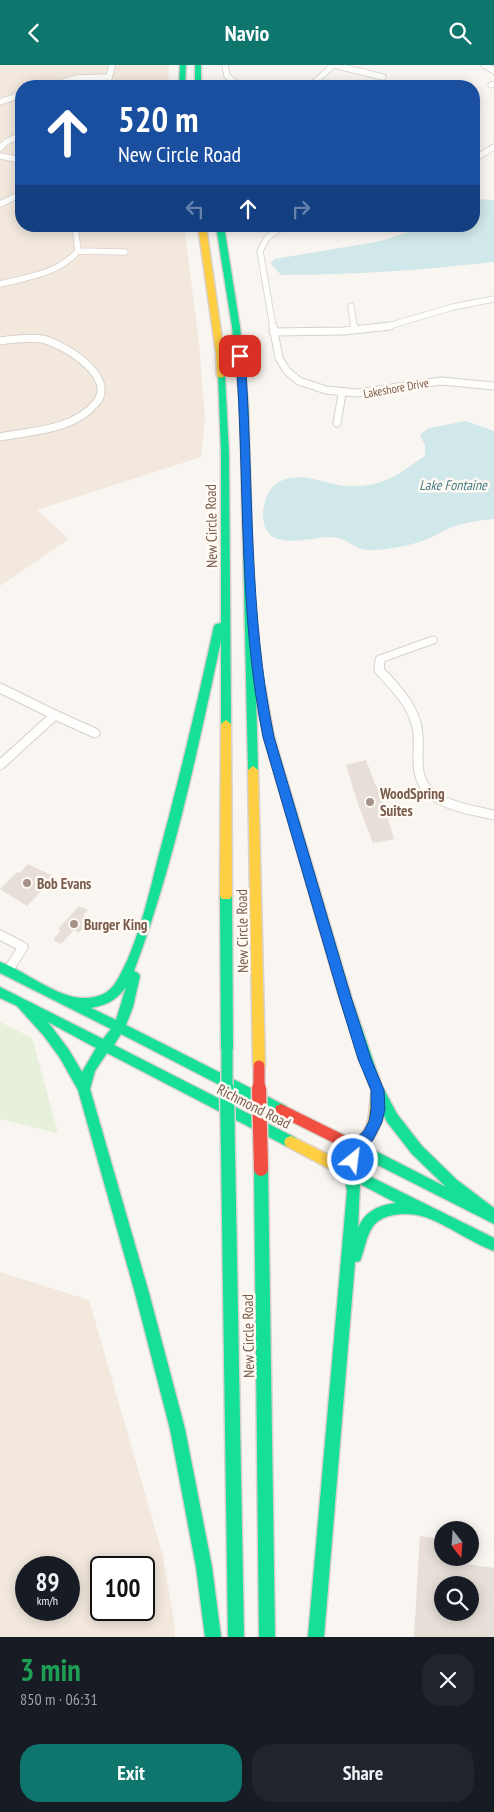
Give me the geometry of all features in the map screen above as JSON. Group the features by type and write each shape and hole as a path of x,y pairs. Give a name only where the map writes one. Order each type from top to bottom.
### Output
{"main road":[{"path":"182,80 183,65"},
{"path":"198,65 198,80"},
{"name":"New Circle Road","path":"203,232 220,353 223,396 226,575 228,1151 236,1637"},
{"name":"New Circle Road","path":"221,232 236,319 243,375 261,1169 267,1637"},
{"path":"84,1089 84,1078 90,1063 106,1047 123,1019 216,647 226,575"},
{"path":"249,584 259,685 268,737 365,1059 392,1117 417,1150 452,1184 494,1217"},
{"path":"54,995 80,1004 88,1004 116,993 125,981 145,928"},
{"name":"Richmond Road","path":"4,969 494,1217"},
{"name":"Richmond Road","path":"0,992 494,1245"},
{"path":"21,1003 47,1027 58,1041 75,1069 84,1089 180,1436 202,1539 210,1591 213,1637"},
{"path":"316,1637 354,1191 351,1173 355,1147 368,1135 376,1122 378,1090"},
{"path":"345,1309 358,1242 367,1223 386,1208 400,1206 426,1211"}],"street":[{"path":"108,80 112,65"},
{"path":"225,65 226,76 232,80"},
{"path":"318,80 334,65 383,77"},
{"path":"484,65 494,71"},
{"path":"71,80 109,77"},
{"path":"0,102 15,97"},
{"path":"0,148 15,138"},
{"path":"480,155 494,147"},
{"path":"0,156 15,159"},
{"path":"0,204 3,199"},
{"path":"76,232 78,251"},
{"name":"Lakeshore Drive","path":"274,232 268,236 260,251 279,358 286,371 298,380 314,387 342,394 372,393 439,381 464,381 494,386"},
{"path":"0,285 58,267 68,262 78,251 125,252"},
{"path":"273,331 355,330 385,327 457,305 494,299"},
{"path":"351,306 355,330"},
{"path":"0,341 31,338 49,341 62,346 96,372 102,389 97,403 77,418 0,437"},
{"path":"337,423 342,394"},
{"path":"433,639 380,659 378,661 379,670 403,697 416,720 420,746 419,773 423,784 441,800 494,815"},
{"path":"0,688 95,733"},
{"path":"0,765 55,715"},
{"path":"0,935 23,947 4,969"}],"shaded area":[{"path":"0,65 169,65 168,80 15,80 15,232 185,232 199,342 205,420 201,457 37,510 69,539 0,586"},
{"path":"0,1272 89,1300 163,1556 175,1637 0,1637"}],"green space":[{"path":"0,1022 32,1038 58,1133 0,1119"}],"water":[{"path":"480,199 494,200 494,262 388,271 281,275 270,263 275,259 381,241 409,232 480,232"},
{"name":"Lake Fontaine","path":"466,421 494,431 494,519 460,525 410,545 372,550 362,549 346,541 331,537 288,541 278,539 270,534 265,526 264,505 269,492 275,484 292,477 311,478 341,486 361,486 380,482 396,476 425,456 425,445 420,435 429,428"}],"building":[{"name":"WoodSpring Suites","path":"366,760 375,784 380,791 394,839 373,843 357,801 346,765"},
{"name":"Bob Evans","path":"28,864 55,877 27,906 0,889"},
{"name":"Burger King","path":"79,906 88,910 83,915 90,919 79,933 74,930 61,944 53,940 61,930 58,929"},
{"path":"420,1536 434,1538 434,1566 479,1566 494,1568 494,1637 414,1637"}],"traffic: fast":[{"path":"182,80 183,65"},
{"path":"198,65 198,80"},
{"path":"221,232 236,327 244,403 253,770"},
{"path":"221,376 225,453 226,724"},
{"path":"54,995 84,1003 99,1001 115,993 127,974 142,935 158,882 189,760 219,626"},
{"path":"260,687 269,737 345,996 375,1084 392,1118 417,1150 452,1184 494,1216"},
{"path":"226,896 227,1049"},
{"path":"0,967 281,1110"},
{"path":"84,1088 93,1062 123,1019 134,976"},
{"path":"0,992 291,1142"},
{"path":"21,1003 57,1043 72,1066 84,1090 142,1293 177,1429 204,1567 213,1637"},
{"path":"227,1049 228,1151"},
{"path":"355,1147 494,1218"},
{"path":"228,1151 236,1637"},
{"path":"261,1169 267,1637"},
{"path":"351,1173 494,1245"},
{"path":"316,1637 354,1191 352,1177"},
{"path":"355,1256 364,1229 377,1214 386,1210 397,1209 426,1211"}],"traffic: slow":[{"path":"203,232 220,353 221,376"},
{"path":"226,724 226,896"},
{"path":"253,770 259,1066"},
{"path":"352,1177 354,1149 367,1136 374,1123 377,1113 378,1093"},
{"path":"291,1142 351,1173"}],"traffic: jam":[{"path":"259,1066 261,1169"},
{"path":"281,1110 355,1147"}],"place":[{"name":"WoodSpring Suites","path":"370,802"},
{"name":"Bob Evans","path":"27,883"},
{"name":"Burger King","path":"74,924"}],"route":[{"path":"240,356 246,428 249,584 263,712 268,737 345,997 365,1059 378,1090 376,1122 363,1141 355,1147 353,1160"}]}
